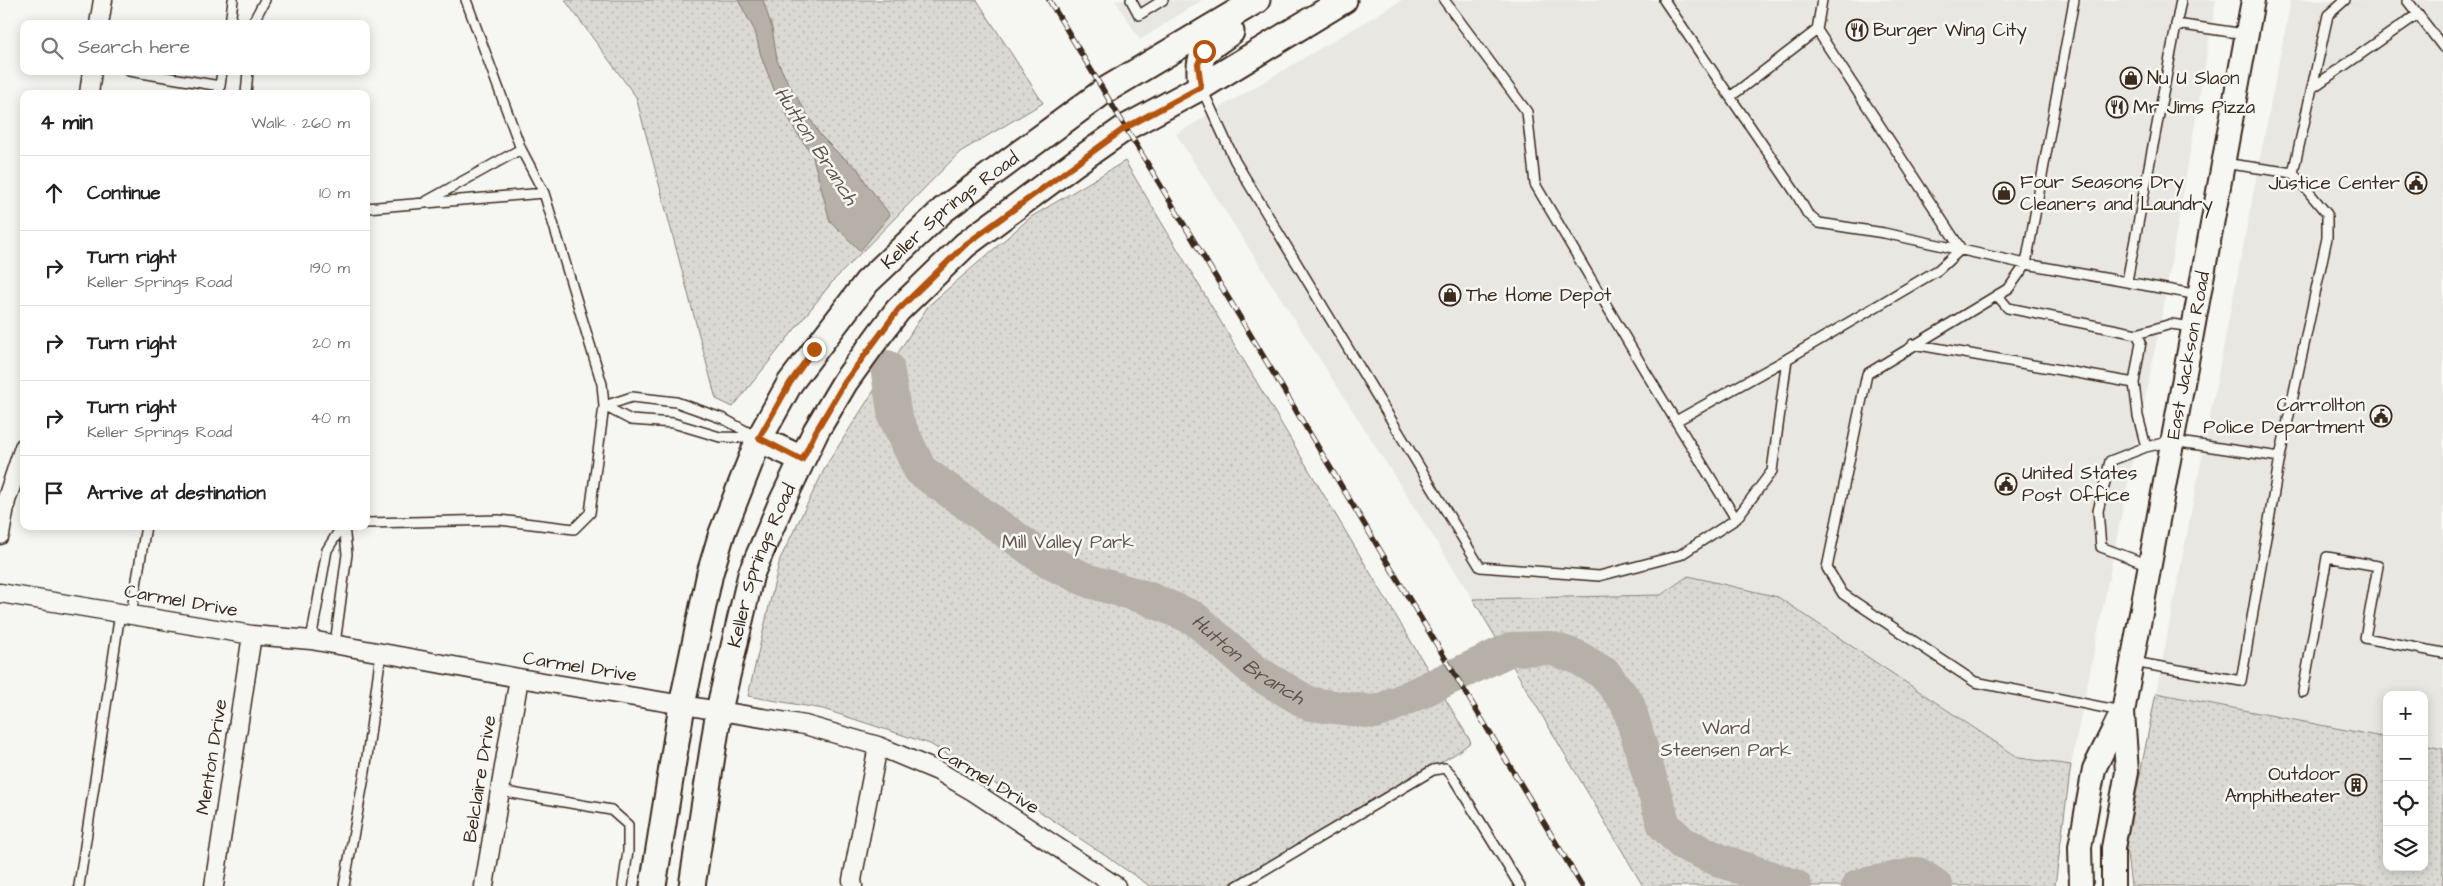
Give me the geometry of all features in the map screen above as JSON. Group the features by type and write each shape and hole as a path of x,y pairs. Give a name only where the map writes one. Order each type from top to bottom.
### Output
{"main road":[{"path":"1201,87 1198,64 1204,51 1239,26 1258,0"},
{"name":"Keller Springs Road","path":"653,886 682,705 710,573 722,534 759,438 790,383 867,282 943,210 1104,91 1258,0"},
{"name":"Keller Springs Road","path":"692,886 719,710 751,574 816,431 845,382 898,310 965,245 1125,128 1201,87 1344,0"},
{"path":"759,438 802,460"}],"street":[{"path":"100,20 102,0"},
{"name":"East Jackson Road","path":"2080,886 2080,848 2094,769 2122,712 2253,0"},
{"path":"90,90 91,75"},
{"path":"0,535 6,501 20,460"},
{"name":"Carmel Drive","path":"0,593 252,635 311,640 519,678 805,725 878,746 938,771 974,792 1116,886"},
{"name":"Menton Drive","path":"214,886 252,635"},
{"name":"Belclaire Drive","path":"484,886 519,678"},
{"name":"East Jackson Road","path":"2113,886 2113,848 2127,772 2122,712"},
{"path":"853,886 852,880 878,746"}],"lane":[{"path":"230,20 233,0"},
{"path":"254,20 265,0"},
{"path":"370,522 500,520 574,529 590,513 604,406 602,384 544,193 521,150 466,0"},
{"path":"1131,0 1140,15 1163,0"},
{"path":"1444,0 1527,112 1534,184 1736,519"},
{"path":"1664,0 1807,213 1819,222 1961,249 2026,264 2199,295"},
{"path":"1822,0 1817,30 1961,249"},
{"path":"2074,0 2026,264 2009,288 1913,344 1867,374 1827,568 1843,594 1975,682 2122,712"},
{"path":"2127,281 2181,0"},
{"path":"2293,173 2328,15 2345,0"},
{"path":"2407,0 2443,48"},
{"path":"2312,88 2418,14"},
{"path":"2176,24 2246,35"},
{"path":"1730,97 1817,30"},
{"path":"148,75 219,90 221,75"},
{"path":"246,90 248,75"},
{"path":"1201,87 1235,162 1480,567 1599,576 1680,555 1736,519 1772,471 1787,359"},
{"path":"423,203 521,150"},
{"path":"2132,662 2242,681 2280,457 2327,238 2327,214 2293,173 2223,163"},
{"path":"370,208 544,193"},
{"path":"1676,421 1787,359 1938,270 1961,249"},
{"path":"1997,295 2008,308 2130,331 2137,334 2171,324 2193,327"},
{"path":"2137,334 2141,342 2134,383 2138,416 2146,447"},
{"path":"1913,344 2134,383"},
{"path":"604,406 632,398 676,402 724,419 759,438"},
{"path":"604,406 631,420 673,423 720,437 759,438"},
{"path":"2149,565 2101,547 2098,512 2110,460 2146,447 2172,441 2280,457"},
{"path":"79,886 126,614 145,530"},
{"path":"311,640 327,550 340,530"},
{"path":"335,644 348,554 344,530"},
{"path":"2303,692 2327,557 2378,566 2365,638 2443,653"},
{"path":"344,886 365,772 381,653"},
{"path":"1237,886 1433,770 1445,768 1451,774 1520,886"},
{"path":"500,791 611,810 628,825 628,851 623,886"}],"shaded area":[{"path":"1115,0 1202,0 1140,40"},
{"path":"1402,0 2216,0 2164,304 2071,765 2019,758 1778,597 1688,576 1661,595 1473,599 1176,134"},
{"path":"2291,0 2443,0 2443,749 2428,746 2428,691 2383,691 2383,737 2156,693"}],"green space":[{"path":"565,0 977,0 1043,103 960,152 833,281 733,407 716,399 636,97"},
{"name":"Mill Valley Park","path":"1125,161 1471,742 1455,754 1226,886 1150,886 1029,804 930,744 823,709 748,696 780,559 827,464 928,306 1031,217"},
{"name":"Ward Steensen Park","path":"1688,576 1778,597 2019,758 2071,765 2055,886 1643,886 1473,599 1661,595"},
{"path":"2156,693 2383,737 2383,871 2428,871 2428,746 2443,749 2443,886 2131,886 2126,846"}],"water":[{"path":"738,0 763,0 772,28 777,60 787,81 820,135 858,169 890,215 860,251 830,221 812,154 796,132 775,92 761,56 755,31"}],"waterway":[{"name":"Hutton Branch","path":"887,367 895,417 920,470 1049,562 1089,581 1147,598 1194,618 1257,673 1310,704 1374,712 1511,649 1550,648 1577,657 1605,674 1628,704 1664,825 1682,843 1719,860 1795,886"},
{"name":"Hutton Branch","path":"1858,886 1918,874 1936,886"}],"railway":[{"path":"1049,0 1582,886"}],"place":[{"name":"Burger Wing City","path":"1857,30"},
{"name":"Nu U Slaon","path":"2131,78"},
{"name":"Mr Jims Pizza","path":"2117,107"},
{"name":"Justice Center","path":"2416,183"},
{"name":"Four Seasons Dry Cleaners and Laundry","path":"2004,193"},
{"name":"The Home Depot","path":"1450,295"},
{"name":"Carrollton Police Department","path":"2381,416"},
{"name":"United States Post Office","path":"2006,484"},
{"name":"Outdoor Amphitheater","path":"2356,785"}],"route":[{"path":"814,349 790,383 759,438 802,460 816,431 845,382 898,310 965,245 1075,163 1125,128 1201,87 1198,64 1204,51"}]}
